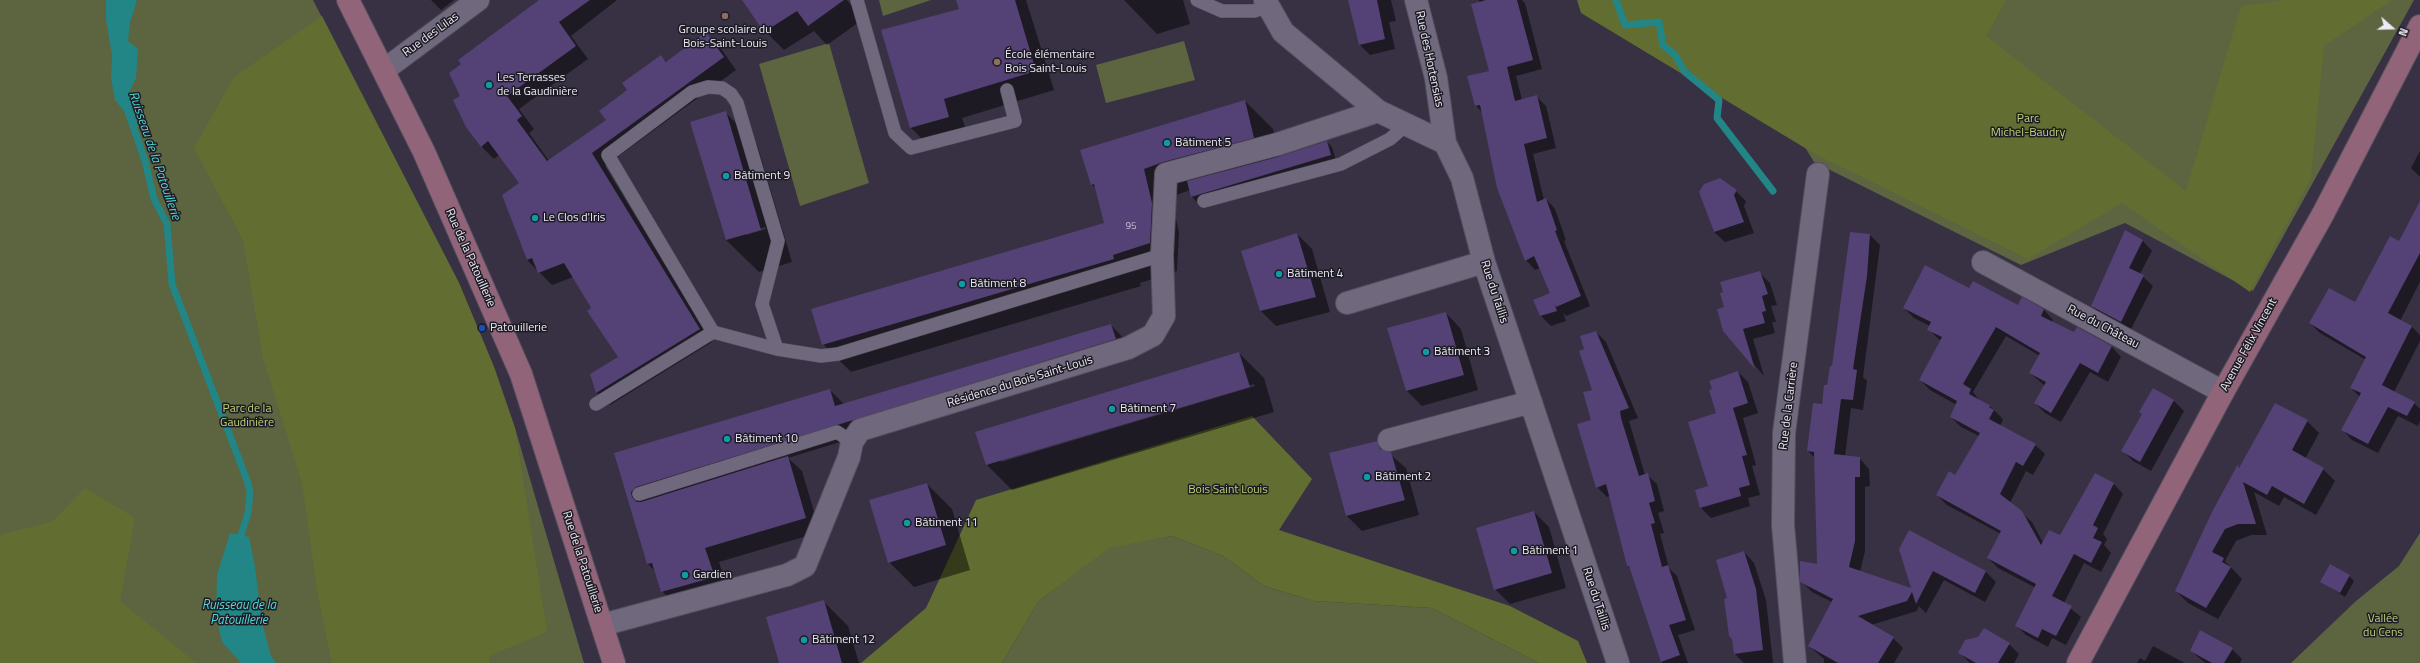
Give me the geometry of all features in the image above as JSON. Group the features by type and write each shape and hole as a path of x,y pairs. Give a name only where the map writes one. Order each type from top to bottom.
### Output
{"street":[{"name":"Rue de la Patouillerie","path":"348,0 424,152 521,374 614,663"},
{"name":"Rue des Lilas","path":"384,70 478,0"},
{"name":"Rue des Hortensias","path":"1416,0 1436,78 1445,143"},
{"path":"1267,3 1283,32 1378,111 1445,143"},
{"name":"Avenue Félix Vincent","path":"2078,663 2223,392 2323,214 2420,26"},
{"name":"Résidence du Bois Saint-Louis","path":"852,442 860,430 1128,348 1153,335 1164,316 1162,255 1166,174 1278,144 1378,111"},
{"name":"Rue du Taillis","path":"1445,143 1462,178 1484,262 1618,663"},
{"name":"Rue de la Carrière","path":"1795,663 1783,525 1784,433 1818,174"},
{"path":"1347,303 1484,262"},
{"name":"Rue du Château","path":"1983,262 2223,392"},
{"path":"1389,440 1531,402"},
{"path":"602,625 787,575 805,566 849,457 852,442"}],"lane":[{"path":"856,0 895,133 911,148 1015,121 1007,90"},
{"path":"1197,0 1222,11 1254,11 1267,3"},
{"path":"777,349 762,304 778,241 737,103 731,94 722,88 708,87 692,92 608,155 714,332 777,349 821,356 838,354 1162,255"},
{"path":"1204,201 1342,164 1390,139 1406,125"},
{"path":"596,404 714,332"},
{"path":"639,494 836,432 852,442"}],"green space":[{"name":"Parc de la Gaudinière","path":"0,0 313,0 459,283 494,367 515,428 584,663 0,663"},
{"path":"879,0 931,0 883,16"},
{"name":"Parc Michel-Baudry","path":"1577,0 2006,0 1986,36 2186,191 2241,6 2284,0 2392,0 2324,46 2311,178 2250,292 2122,203 2028,259 1815,154 1581,13"},
{"name":"Parc Michel-Baudry","path":"1715,0 2414,0 2253,291 2125,223 2021,265 1814,162"},
{"path":"322,16 459,283 494,367 515,428 547,632 489,656 490,663 332,663 317,590 302,483 263,358 243,240 194,148 234,77"},
{"path":"1184,41 1195,80 1106,103 1096,65"},
{"path":"829,43 869,183 800,206 759,64"},
{"name":"Bois Saint Louis","path":"1252,416 1312,479 1279,530 1510,606 1578,641 1587,663 1539,663 1432,608 1314,601 1264,586 1223,556 1172,536 1109,548 1038,602 1002,663 861,663 926,608 976,500"},
{"path":"85,488 135,518 120,601 196,663 0,663 0,535 53,521"},
{"name":"Vallée du Cens","path":"2420,533 2420,663 2291,663 2356,601 2399,566"},
{"path":"1172,536 1223,556 1264,586 1314,601 1432,608 1539,663 1002,663 1038,602 1109,547"}],"water":[{"path":"106,0 137,0 130,23 128,41 138,49 136,78 129,92 138,127 130,128 124,111 115,100 111,78 112,55 106,20"},
{"name":"Ruisseau de la Patouillerie","path":"230,533 249,537 255,567 262,623 271,656 276,663 241,663 222,642 216,615 217,575"}],"building":[{"path":"539,0 590,0 559,22 576,46 507,96 522,116 517,120 547,161 606,120 599,111 627,90 622,83 661,55 666,62 706,32 724,57 592,153 700,329 596,393 590,374 618,357 587,311 591,308 564,263 538,273 532,258 527,260 502,195 519,183 488,141 481,147 466,127 453,100 460,96 449,73 461,64 458,60"},
{"path":"742,0 844,0 808,26 797,11 764,32"},
{"name":"École élémentaire Bois Saint-Louis","path":"956,0 1015,0 1036,71 944,99 949,117 910,128 881,30 959,9"},
{"path":"1348,0 1377,0 1385,39 1359,45"},
{"path":"1486,0 1517,0 1533,60 1507,67 1515,101 1537,95 1547,138 1524,144 1537,202 1546,198 1557,230 1555,231 1581,296 1556,307 1554,303 1557,311 1540,316 1533,300 1550,293 1534,256 1525,261 1497,188 1480,105 1475,106 1467,76 1489,71 1471,4"},
{"path":"1245,100 1254,138 1163,162 1144,169 1152,203 1150,243 1113,255 1114,259 822,345 811,309 1104,223 1094,184 1091,185 1080,150"},
{"name":"Bâtiment 9","path":"726,111 761,230 726,240 690,122"},
{"path":"1327,141 1331,155 1191,197 1187,181 1281,156"},
{"path":"1720,178 1737,190 1734,195 1744,222 1714,232 1699,192 1704,184"},
{"path":"2420,201 2420,253 2388,313 2412,326 2382,385 2415,402 2407,416 2388,407 2368,444 2341,430 2361,393 2350,388 2366,357 2309,323 2329,288 2355,302 2390,236 2399,241"},
{"path":"2125,230 2143,240 2129,268 2144,275 2121,322 2091,306"},
{"path":"1850,232 1870,234 1867,276 1853,369 1857,370 1853,400 1841,399 1834,454 1860,457 1860,477 1855,477 1855,541 1849,567 1911,588 1899,549 1909,530 1986,571 1975,593 1933,571 1916,604 1912,592 1907,601 1858,616 1894,637 1878,663 1838,663 1808,646 1833,599 1800,582 1800,561 1817,564 1814,452 1807,451 1813,403 1822,404 1824,385 1827,385 1830,366 1832,366"},
{"name":"Bâtiment 4","path":"1297,233 1316,297 1260,311 1241,251"},
{"path":"1925,265 1969,288 1973,281 2018,305 2022,297 2044,309 2041,316 2074,332 2077,327 2112,346 2098,373 2080,363 2051,413 2034,403 2046,382 2029,373 2040,353 1996,327 1963,384 1971,389 1969,394 1991,406 1989,407 1994,410 1989,419 2036,444 2023,466 2016,462 2000,494 2022,511 2041,545 2049,530 2060,535 2095,473 2114,483 2093,525 2098,528 2093,538 2102,542 2091,563 2074,554 2052,596 2072,606 2056,636 2042,629 2038,638 2015,626 2036,584 1987,558 2001,531 1936,495 1949,471 1955,475 1980,433 1950,417 1957,401 1919,380 1942,337 1927,330 1931,322 1903,308"},
{"path":"1760,271 1768,294 1762,296 1766,311 1762,312 1765,323 1743,329 1755,369 1723,331 1717,309 1724,307 1720,293 1723,292 1720,282"},
{"name":"Bâtiment 3","path":"1446,312 1464,375 1406,391 1387,328"},
{"path":"1111,324 1116,339 636,487 631,492 632,497 637,502 641,502 788,456 806,518 705,548 715,577 661,592 652,563 647,564 614,453 830,389 835,406"},
{"path":"1596,331 1629,408 1620,411 1621,418 1639,476 1648,473 1655,501 1649,503 1655,523 1651,524 1662,567 1668,565 1686,620 1669,625 1680,655 1661,662 1629,566 1627,566 1606,484 1596,488 1577,424 1591,420 1583,392 1592,390 1579,351 1584,349 1580,336"},
{"name":"Bâtiment 7","path":"1239,352 1250,387 986,465 975,432"},
{"path":"1738,371 1748,403 1733,408 1747,455 1742,456 1750,485 1739,488 1741,496 1700,508 1695,490 1708,486 1688,422 1716,413 1709,390 1712,389 1709,381"},
{"path":"2153,388 2174,400 2140,462 2121,451 2142,414 2139,412"},
{"path":"2275,403 2308,420 2292,450 2324,468 2304,504 2272,486 2267,495 2243,482 2256,524 2238,524 2225,529 2212,552 2224,558 2222,562 2231,567 2206,608 2175,591 2213,510 2238,464 2239,468"},
{"name":"Bâtiment 2","path":"1377,441 1380,449 1391,452 1405,500 1346,516 1329,453"},
{"name":"Bâtiment 11","path":"927,483 946,545 888,563 869,500"},
{"name":"Bâtiment 1","path":"1534,511 1552,573 1494,590 1476,528"},
{"path":"1744,551 1756,589 1763,650 1734,654 1732,639 1729,636 1724,599 1727,598 1716,560"},
{"path":"2330,564 2350,575 2340,593 2320,582"},
{"name":"Bâtiment 12","path":"824,600 842,663 779,663 766,617"},
{"path":"1984,628 2010,643 1998,663 1976,663 1958,653 1965,640 1978,637"},
{"path":"2200,630 2233,648 2224,663 2212,663 2190,651"}],"waterway":[{"path":"1616,0 1625,25 1659,22 1663,45 1675,55 1685,72 1719,100 1717,118 1773,191"},
{"name":"Ruisseau de la Patouillerie","path":"131,120 145,161 154,199 167,224 172,284 248,483 250,493 248,513 241,535 242,543"}],"place":[{"name":"Groupe scolaire du Bois-Saint-Louis","path":"725,16"},
{"name":"École élémentaire Bois Saint-Louis","path":"997,62"},
{"name":"Les Terrasses de la Gaudinière","path":"489,85"},
{"name":"Bâtiment 5","path":"1167,143"},
{"name":"Bâtiment 9","path":"726,176"},
{"name":"Le Clos d'Iris","path":"535,218"},
{"name":"Bâtiment 4","path":"1279,274"},
{"name":"Bâtiment 8","path":"962,284"},
{"name":"Patouillerie","path":"482,328"},
{"name":"Bâtiment 3","path":"1426,352"},
{"name":"Bâtiment 7","path":"1112,409"},
{"name":"Bâtiment 10","path":"727,439"},
{"name":"Bâtiment 2","path":"1367,477"},
{"name":"Bâtiment 11","path":"907,523"},
{"name":"Bâtiment 1","path":"1514,551"},
{"name":"Gardien","path":"685,575"},
{"name":"Bâtiment 12","path":"804,640"}]}
